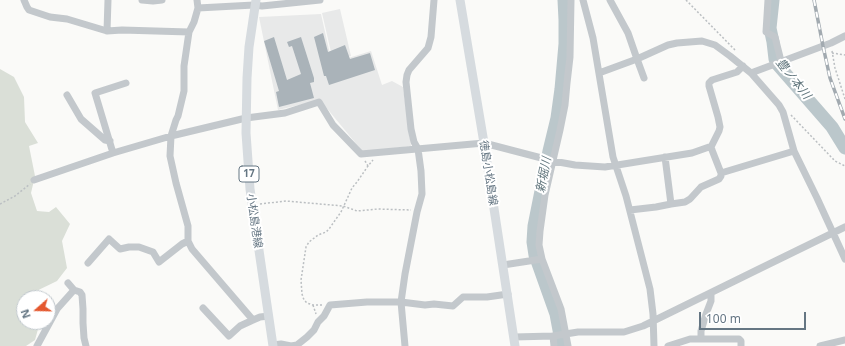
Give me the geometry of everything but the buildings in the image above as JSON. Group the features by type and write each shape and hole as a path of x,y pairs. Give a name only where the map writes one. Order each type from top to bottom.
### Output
{"main road":[{"name":"徳島小松島線","path":"460,0 515,342"},
{"name":"小松島港線","path":"255,3 246,78 249,181 273,345"}],"street":[{"path":"24,0 29,10 50,17 67,19 107,31 189,32"},
{"path":"107,31 108,0"},
{"path":"142,0 162,0"},
{"path":"197,0 198,8 189,32 184,66 184,91 171,136 170,156 188,226 188,241 192,249 253,320"},
{"path":"198,8 255,3 262,6 320,0"},
{"path":"405,346 401,302 417,212 422,194 418,149 414,142 411,129 406,82 409,70 428,48 431,37 434,0"},
{"path":"554,346 560,335 561,310 541,259 539,245 545,195 564,105 569,70 571,0"},
{"path":"583,0 593,38 611,149 615,166 630,210 650,288 654,346"},
{"path":"610,0 628,33 644,78"},
{"path":"768,0 766,32 775,37 778,62"},
{"path":"751,73 831,43 845,36"},
{"path":"599,73 668,45 702,41 715,45 743,66 779,105 794,151 845,259"},
{"path":"630,210 685,202 690,199 701,187 719,179 721,174 711,147 720,127 709,86 712,80 737,72 743,66"},
{"path":"114,152 95,93 126,83"},
{"path":"67,95 81,119 105,140 110,141"},
{"path":"34,180 114,152 171,136 246,118 285,113 319,102 333,125 361,154 484,143 552,161 575,165 605,167 692,153 711,147"},
{"path":"721,174 794,151"},
{"path":"666,157 671,204"},
{"path":"515,342 578,332 624,332 643,326 845,227"},
{"path":"88,263 109,239 120,249 139,247 153,252 159,262 188,241"},
{"path":"503,265 530,262 541,259"},
{"path":"68,283 74,290 80,292 82,295 84,338 86,346"},
{"path":"37,346 57,309 74,290"},
{"path":"701,339 701,331 711,301 711,293"},
{"path":"273,345 297,345 314,330 330,305 367,302 401,302 453,306 463,297 488,297 508,294"},
{"path":"203,308 229,336 240,326 260,317 269,316"},
{"path":"560,335 568,346"},
{"path":"668,346 690,339 739,339 741,341 741,346"},
{"path":"820,346 845,340"}],"path":[{"path":"831,43 835,68 845,99"},
{"path":"832,53 845,55"},
{"path":"330,305 307,303 304,300 300,280 306,247 309,242 329,229 341,212 352,188 368,166"},
{"path":"0,204 15,196 34,180"},
{"path":"252,205 286,201 343,206 357,211 378,209 412,210 417,212"}],"shaded area":[{"path":"340,9 351,56 333,61 322,13"},
{"path":"321,14 332,63 371,51 382,85 392,81 403,87 411,146 363,152 320,100 278,110 259,17"},
{"path":"0,69 14,77 24,97 25,122 38,143 29,146 35,176 31,193 37,211 49,212 56,207 70,224 62,241 67,268 57,281 38,290 16,290 16,330 38,330 35,340 26,346 0,346"}],"waterway":[{"name":"新堀川","path":"562,346 556,314 535,255 533,242 534,226 557,118 561,89 565,44 564,0"},
{"name":"豊ノ本川","path":"773,0 770,28 775,59 778,65 832,127 845,148"}],"railway":[{"path":"814,0 830,78 845,119"}]}
